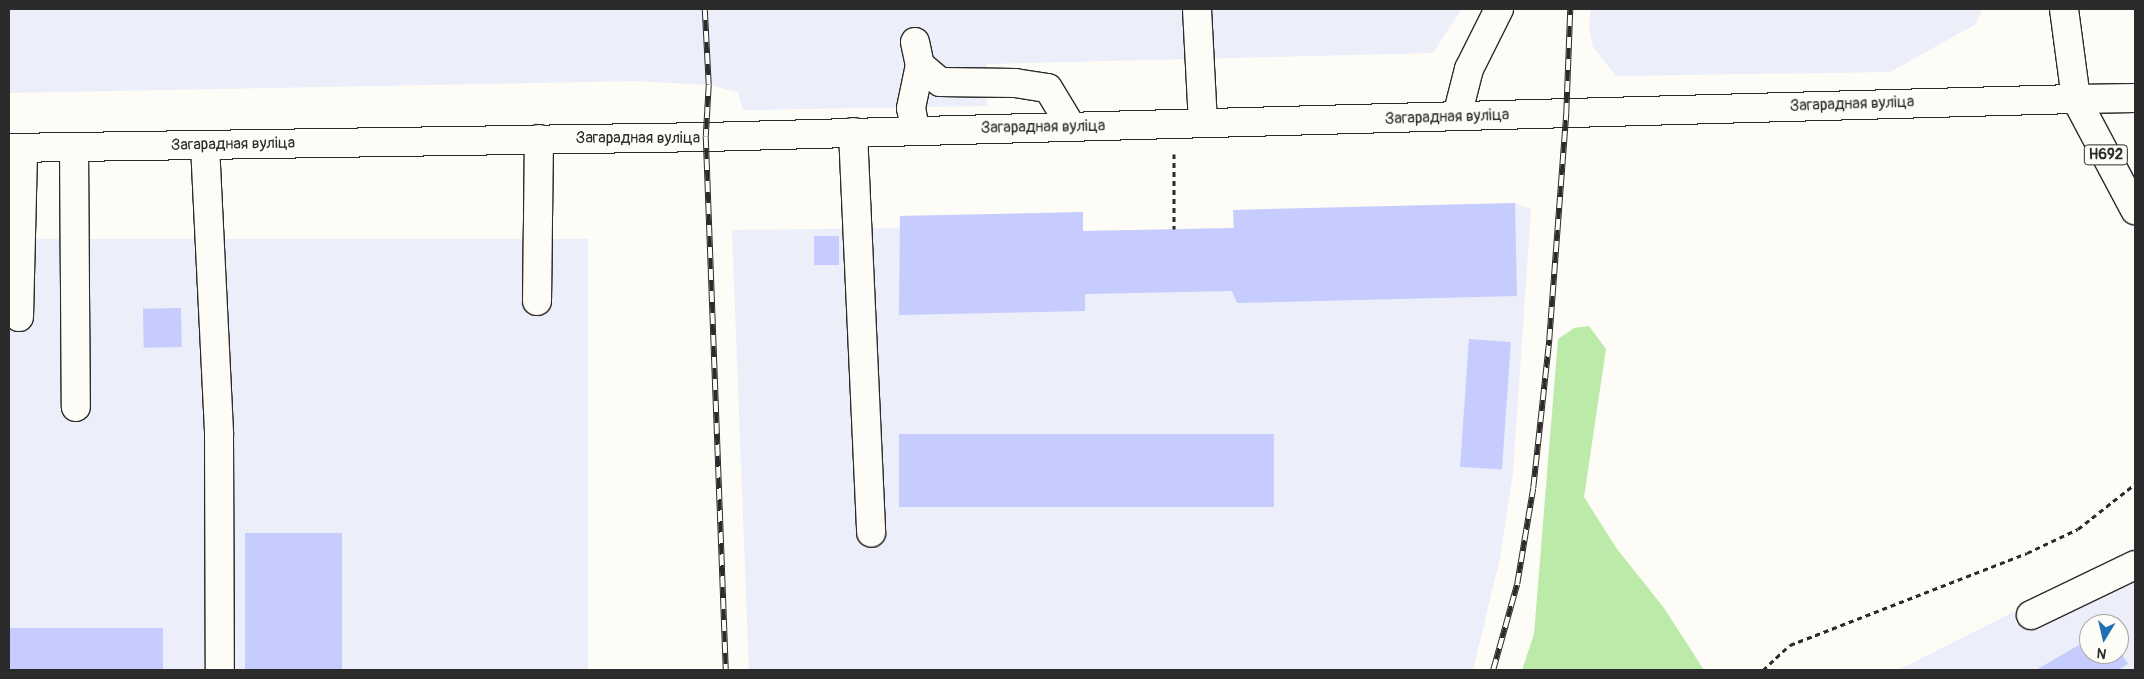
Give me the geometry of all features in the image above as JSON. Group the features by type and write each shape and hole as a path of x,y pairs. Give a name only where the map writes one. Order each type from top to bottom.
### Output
{"main road":[{"path":"1197,9 1203,123"},
{"path":"1457,116 1468,69 1499,9"},
{"name":"Н692","path":"2064,9 2076,99 2135,210"},
{"path":"915,130 911,108 918,54 940,82 996,82 1048,88 1071,126"},
{"name":"Загарадная вуліца","path":"16,148 706,137 1984,100 2135,98"},
{"path":"853,132 872,533"},
{"path":"537,301 539,139"},
{"path":"205,145 219,435 220,670"},
{"path":"74,147 76,407"},
{"path":"16,148 19,317"},
{"path":"2031,615 2135,565"}],"path":[{"path":"1174,124 1174,229"},
{"path":"1763,670 1790,646 2027,553 2078,529 2135,484"}],"shaded area":[{"path":"9,9 1462,9 1433,53 987,64 987,106 743,110 738,92 709,85 636,81 9,93"},
{"path":"1591,9 1982,9 1976,24 1890,72 1616,76 1593,47 1589,26"},
{"path":"1515,203 1531,209 1513,473 1500,558 1473,670 749,670 732,230 899,228 900,216 1083,212 1083,231 1233,228 1233,210"},
{"path":"9,239 588,239 588,670 9,670"},
{"path":"2135,551 2135,670 1898,670"}],"green space":[{"path":"1589,326 1606,349 1584,497 1617,549 1664,608 1704,670 1522,670 1534,634 1558,339 1574,328"}],"building":[{"path":"1515,203 1517,296 1237,303 1232,291 1085,294 1085,311 899,315 900,216 1083,212 1083,231 1234,228 1233,210"},
{"path":"814,236 839,236 839,265 814,265"},
{"path":"181,308 182,347 144,348 143,309"},
{"path":"1469,339 1511,342 1502,470 1460,467"},
{"path":"899,434 1274,434 1274,507 899,507"},
{"path":"245,533 342,533 342,670 245,670"},
{"path":"9,628 163,628 163,670 9,670"},
{"path":"2079,645 2079,664 2128,664 2118,670 2036,670"}],"railway":[{"path":"705,9 709,85 706,137 726,670"},
{"path":"1493,670 1517,584 1533,488 1549,340 1566,114 1570,9"}]}
